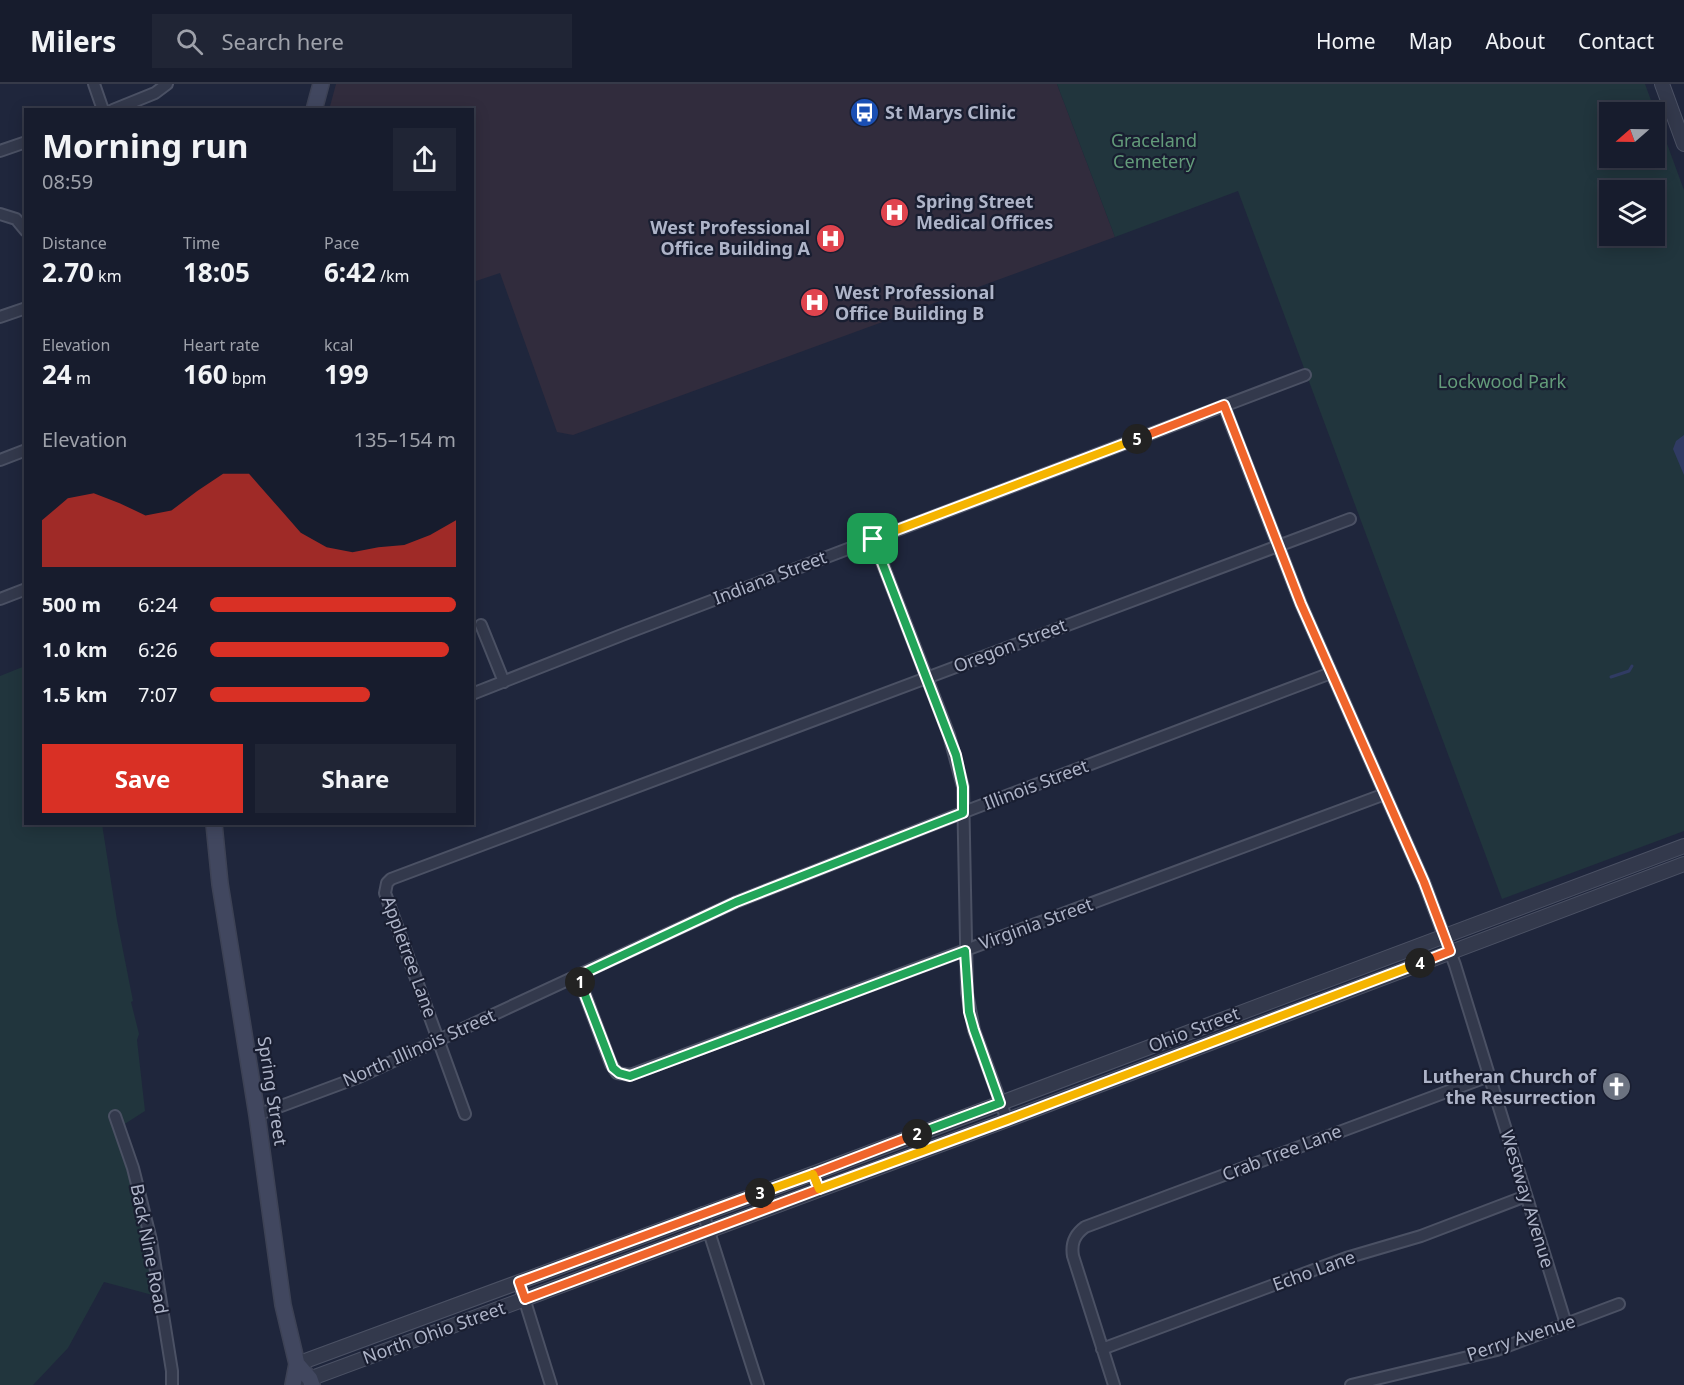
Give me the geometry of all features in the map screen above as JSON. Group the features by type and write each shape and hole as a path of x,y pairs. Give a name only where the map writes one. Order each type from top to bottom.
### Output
{"main road":[{"path":"315,108 321,84"},
{"name":"Spring Street","path":"214,825 225,923 257,1115 283,1305 297,1364 293,1385"},
{"name":"Spring Street","path":"297,1364 311,1382"}],"street":[{"path":"94,84 103,108"},
{"path":"118,108 144,98 166,84"},
{"path":"1663,84 1684,144"},
{"path":"0,151 24,143"},
{"path":"0,214 16,219 24,229"},
{"path":"0,317 24,309"},
{"name":"Indiana Street","path":"474,693 1305,375"},
{"name":"Westway Avenue","path":"1224,405 1301,604 1424,882 1450,951 1566,1324"},
{"path":"0,460 24,451"},
{"name":"Oregon Street","path":"394,878 1350,519"},
{"path":"873,539 956,755 963,787 965,951 969,1012 1007,1120"},
{"path":"0,599 24,590"},
{"path":"481,625 504,682"},
{"name":"Illinois Street","path":"578,976 736,902 1331,673"},
{"name":"Virginia Street","path":"578,976 611,1064 619,1073 630,1076 1385,794"},
{"name":"Ohio Street","path":"703,1213 813,1174 1684,846"},
{"name":"Ohio Street","path":"709,1229 1007,1120 1684,864"},
{"name":"Appletree Lane","path":"394,878 387,883 384,893 439,1040"},
{"name":"North Illinois Street","path":"257,1115 359,1077 578,976"},
{"path":"1282,997 1288,1013"},
{"path":"439,1040 465,1114"},
{"path":"1149,1047 1155,1064"},
{"name":"Crab Tree Lane","path":"1102,1349 1073,1256 1073,1242 1077,1234 1085,1227 1489,1076"},
{"name":"Back Nine Road","path":"115,1116 133,1168 151,1240 172,1371 172,1385"},
{"path":"908,1138 913,1154"},
{"path":"813,1174 819,1189"},
{"name":"Echo Lane","path":"1102,1349 1346,1258 1421,1236 1526,1196"},
{"path":"703,1213 759,1385"},
{"name":"North Ohio Street","path":"297,1364 703,1213"},
{"name":"North Ohio Street","path":"293,1385 311,1382 363,1359 709,1229"},
{"path":"519,1282 551,1385"},
{"name":"Perry Avenue","path":"1351,1385 1497,1350 1619,1304"},
{"path":"408,1323 417,1339"},
{"path":"357,1342 363,1359"},
{"path":"1102,1349 1114,1385"}],"shaded area":[{"path":"336,84 1057,84 1115,237 573,435 557,432 500,273 474,282 474,108 330,108"}],"green space":[{"name":"Lockwood Park","path":"1057,84 1645,84 1652,102 1599,102 1599,168 1665,168 1665,138 1684,190 1684,831 1502,899 1238,191 1115,237"},
{"path":"24,666 24,825 102,825 133,1001 131,1002 139,1034 137,1040 145,1111 120,1127 160,1297 104,1282 68,1348 33,1385 0,1385 0,676"}],"water":[{"path":"1684,435 1684,475 1673,449 1676,441"}],"waterway":[{"path":"1611,677 1629,671 1632,666"}],"place":[{"name":"St Marys Clinic","path":"864,113"},
{"name":"Spring Street Medical Offices","path":"895,212"},
{"name":"West Professional Office Building A","path":"831,238"},
{"name":"West Professional Office Building B","path":"814,303"},
{"name":"Lutheran Church of the Resurrection","path":"1617,1087"}],"route":[{"path":"873,539 956,755 963,787 963,813 736,902 578,976 613,1068 617,1073 630,1076 965,951 969,1012 1000,1103 813,1174 819,1189 525,1299 519,1282 813,1174 819,1189 1450,951 1424,882 1301,604 1224,405 873,539"}],"park label":[{"name":"Graceland Cemetery","path":"1154,151"}]}
